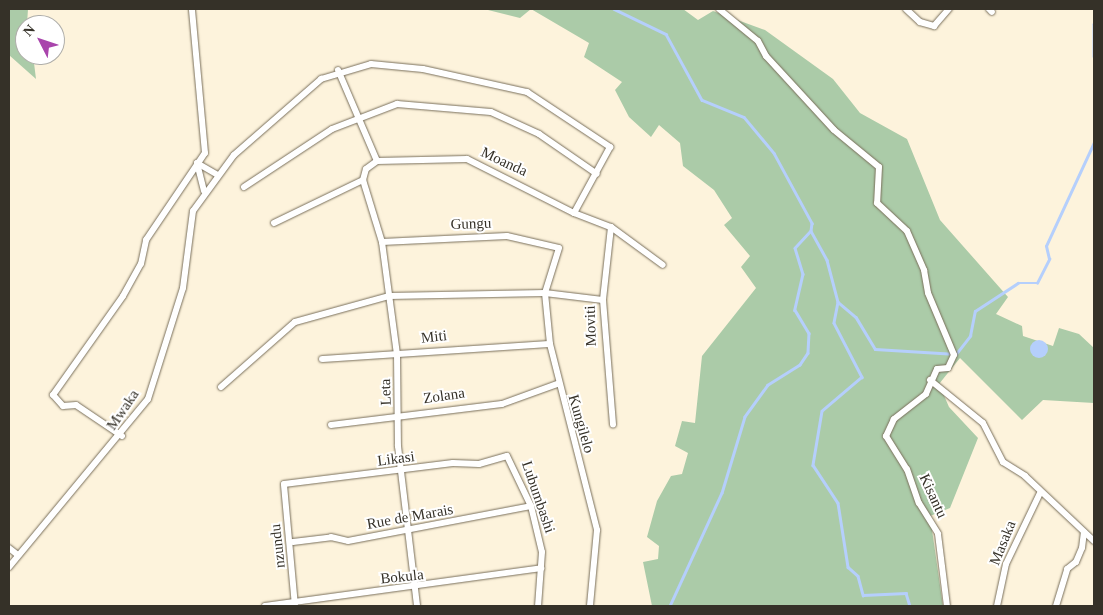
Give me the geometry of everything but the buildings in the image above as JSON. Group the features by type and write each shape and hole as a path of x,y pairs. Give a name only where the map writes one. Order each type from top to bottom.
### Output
{"street":[{"path":"122,436 76,405 63,406 53,395 123,296 140,264 146,240 205,153 206,137 192,9"},
{"path":"719,9 758,41 766,56 834,130 881,170 877,203 907,231 952,349 948,368 937,369 930,380 969,409 983,423 1003,462 1094,540"},
{"path":"906,9 920,22 934,26 949,9"},
{"path":"199,204 218,174 262,128 321,79 338,70 371,64 423,69 527,92 609,144 612,151 574,213"},
{"path":"274,223 363,180 366,169 378,161 338,70"},
{"path":"244,187 332,129 389,104 472,107 526,126 597,174"},
{"name":"Moanda","path":"378,161 467,159 574,213 612,227 663,265"},
{"path":"197,163 218,174"},
{"path":"197,163 206,186 199,204"},
{"name":"Leta","path":"363,180 382,242 397,354 401,472 410,528 417,606"},
{"name":"Mwaka","path":"9,567 122,436 148,399 183,288 189,220 199,204"},
{"name":"Moviti","path":"612,227 603,300 613,425"},
{"name":"Gungu","path":"382,242 507,236 558,248"},
{"name":"Kungilelo","path":"558,248 545,293 550,344 557,384 597,530 590,606"},
{"path":"221,386 295,322 389,296 545,293 603,300"},
{"name":"Miti","path":"322,359 550,344"},
{"name":"Kisantu","path":"930,380 926,394 908,411 894,419 886,436 908,469 938,534 947,606"},
{"name":"Zolana","path":"332,425 400,414 502,404 557,384"},
{"name":"Likasi","path":"284,484 401,472 510,456"},
{"name":"Lubumbashi","path":"510,456 531,506 542,552 538,606"},
{"name":"nzundu","path":"284,484 292,542 294,603"},
{"name":"Masaka","path":"997,606 1006,564 1040,493"},
{"name":"Rue de Marais","path":"292,542 331,537 348,541 531,506"},
{"path":"1056,606 1067,569 1082,548 1084,532"},
{"path":"9,548 18,556"},
{"name":"Bokula","path":"266,606 415,589 541,568"}],"green space":[{"path":"9,9 28,9 28,15 15,15 15,60 9,55"},
{"path":"484,9 531,9 520,18"},
{"path":"531,9 683,9 698,20 713,11 765,30 833,79 860,113 907,139 940,220 1008,297 996,314 1022,326 1023,336 1053,346 1059,328 1079,334 1094,348 1094,403 1043,400 1022,420 960,358 939,384 949,407 978,438 950,508 930,516 943,606 652,606 643,562 658,559 659,546 647,537 657,501 671,476 682,474 688,453 675,446 682,421 695,423 702,356 756,288 741,267 750,256 724,225 732,218 714,190 683,166 680,143 659,125 651,137 629,117 615,90 622,82 584,57 589,43"},
{"path":"20,65 34,65 36,79"}],"water":[{"path":"1039,340 1045,343 1048,349 1045,355 1039,358 1033,355 1030,349 1033,343"}],"waterway":[{"path":"614,9 666,34 702,100 744,117 774,153 812,223 811,231 795,248 803,274 795,310 809,333 808,353 800,365 768,385 745,417 722,493 670,606"},
{"path":"1094,24 1094,56"},
{"path":"838,302 856,317 875,349 956,354 970,336 975,311 1018,283 1037,283 1049,259 1046,246 1094,142"},
{"path":"811,231 827,260 838,302 834,323 862,377 822,411 813,465 838,503 848,567 858,576 863,595 906,593 910,606"}]}
